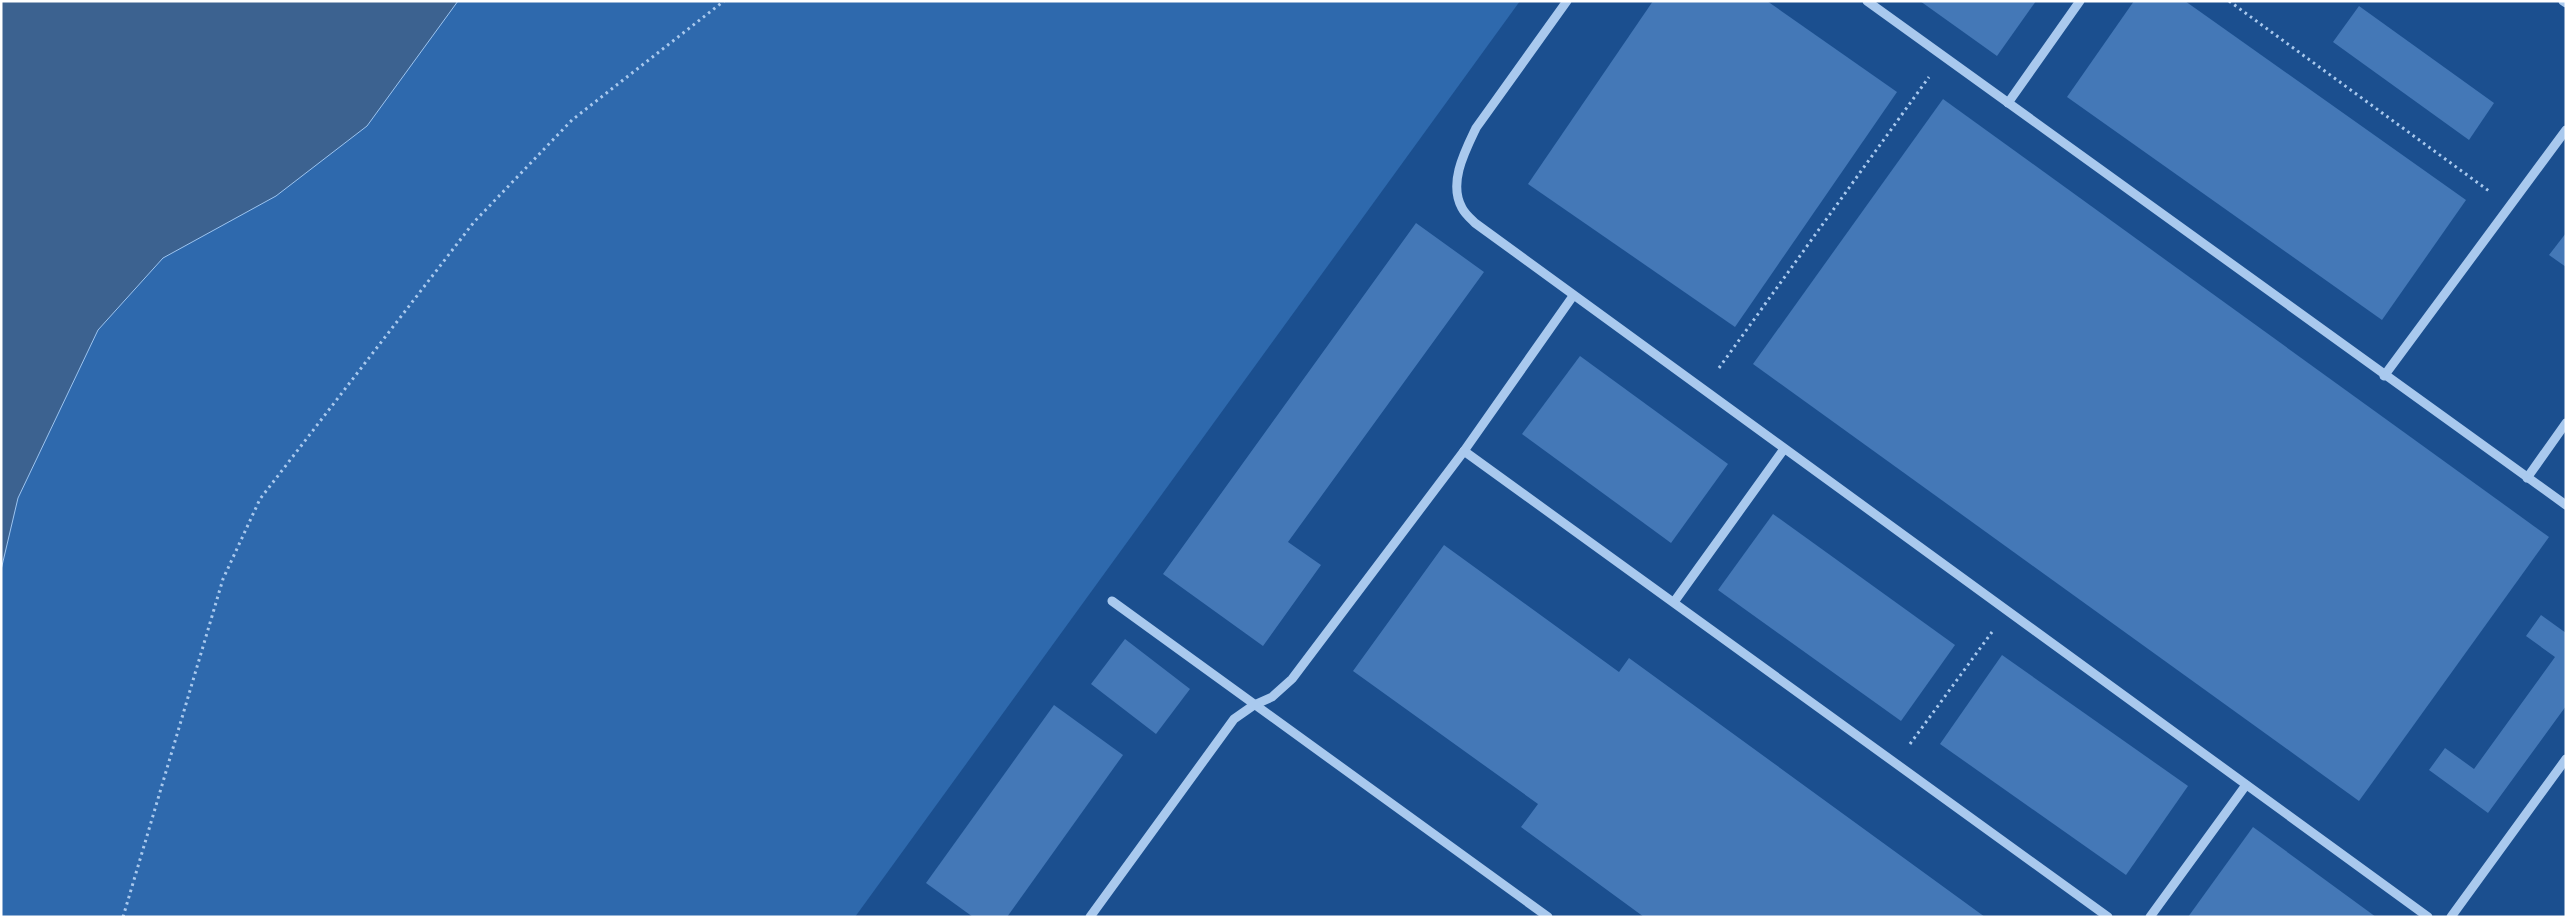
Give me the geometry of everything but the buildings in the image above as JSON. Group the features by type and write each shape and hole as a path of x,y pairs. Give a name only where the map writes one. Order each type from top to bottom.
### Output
{"lane":[{"path":"1568,1 1476,128 1459,168 1457,191 1462,208 1475,223 2428,917"},
{"path":"1867,1 2384,376 2566,505"},
{"path":"2008,103 2080,1"},
{"path":"2384,376 2566,130"},
{"path":"1090,917 1234,719 1254,705 1272,697 1292,679 1464,450 1573,296"},
{"path":"2527,478 2566,423"},
{"path":"1674,602 1784,449"},
{"path":"1464,450 2108,917"},
{"path":"1112,601 1548,917"},
{"path":"2451,917 2566,758"},
{"path":"2150,917 2246,785"}],"path":[{"path":"123,917 222,579 260,499 474,222 572,120 724,1"},
{"path":"2229,1 2509,206"},
{"path":"1703,390 1944,57"},
{"path":"1896,764 2007,612"}],"shaded area":[{"path":"1,1 1520,1 855,917 1,917"},
{"path":"1,1 458,1 367,126 276,196 163,258 98,330 18,498 1,570"}]}
